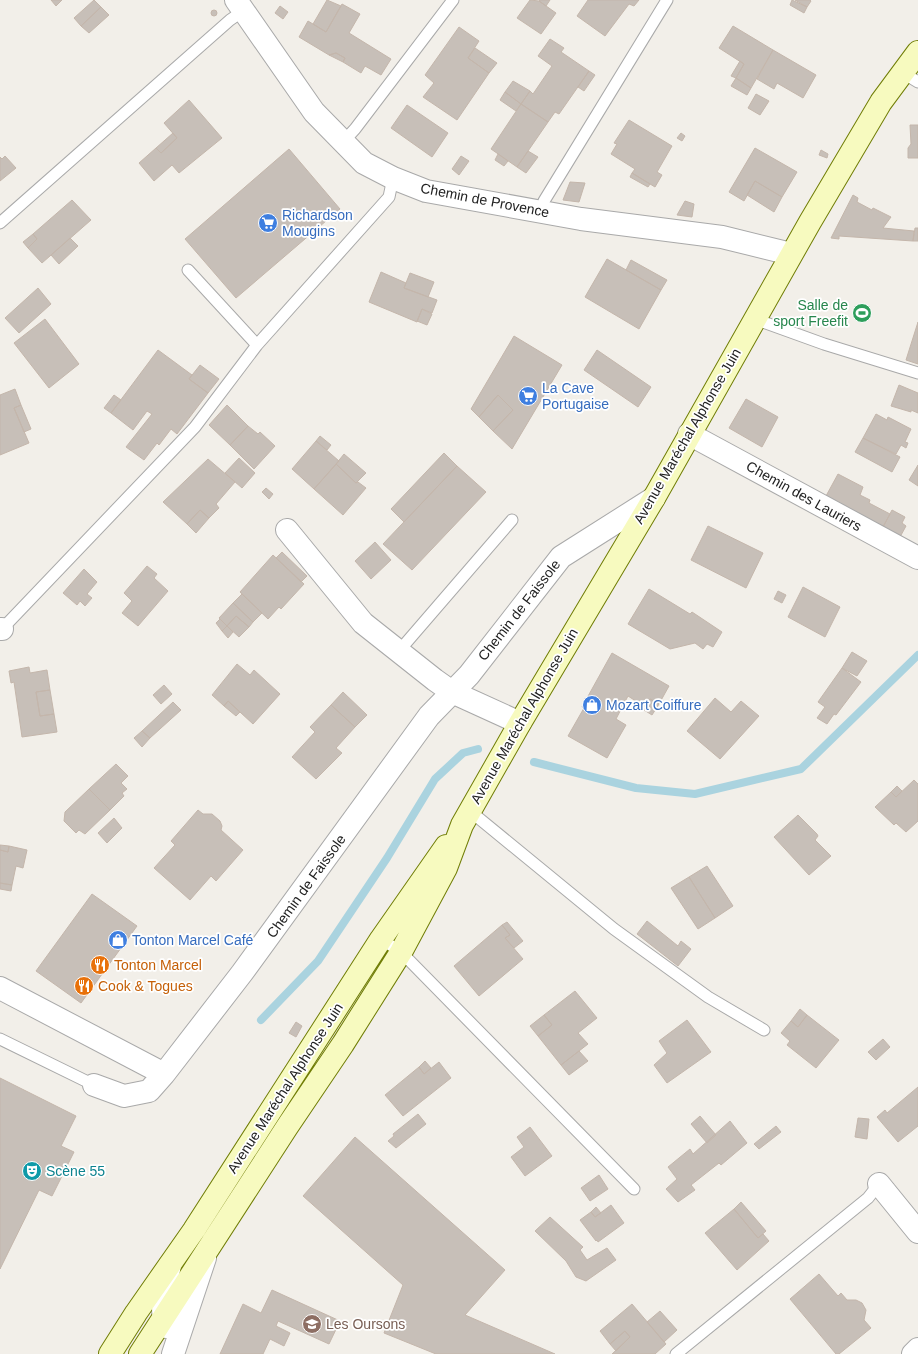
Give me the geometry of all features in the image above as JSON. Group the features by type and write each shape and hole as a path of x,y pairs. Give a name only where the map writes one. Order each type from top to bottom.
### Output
{"main road":[{"name":"Avenue Maréchal Alphonse Juin","path":"110,1354 194,1230 381,939 432,864 466,818 520,723 654,498 791,254 881,102 911,78 918,52"},
{"name":"Avenue Maréchal Alphonse Juin","path":"140,1354 401,952 446,868 466,818"}],"street":[{"name":"Chemin de Provence","path":"244,4 314,112 364,163 393,178 426,190 581,219 722,237 791,254"},
{"name":"Chemin des Lauriers","path":"689,434 918,558"},
{"name":"Chemin de Faissole","path":"94,1085 124,1096 149,1091 164,1074 242,973 429,716 469,675 560,557 654,498"},
{"path":"287,530 363,623 452,692 520,723"},
{"path":"0,988 164,1074"},
{"path":"879,1184 918,1232"},
{"path":"173,1353 206,1254"},
{"path":"170,1265 163,1296 163,1320 173,1353"},
{"path":"912,1354 918,1349"}],"lane":[{"path":"343,142 355,129 453,0"},
{"path":"542,212 544,201 667,0"},
{"path":"0,223 230,20 244,4"},
{"path":"1,629 195,427 257,345 389,197 393,178"},
{"path":"188,270 257,345"},
{"path":"755,319 824,344 918,373"},
{"path":"399,651 512,520"},
{"path":"466,818 708,997 764,1030"},
{"path":"381,939 401,952 634,1189"},
{"path":"0,1039 94,1085"},
{"path":"676,1354 868,1198 879,1184"}],"building":[{"path":"51,0 62,0 56,6"},
{"path":"94,0 101,7 81,26 74,18"},
{"path":"327,0 341,6 326,32 313,24"},
{"path":"530,0 539,1 556,13 541,34 517,18"},
{"path":"550,0 546,6 539,1"},
{"path":"588,0 639,0 634,6 629,4 605,36 577,16"},
{"path":"792,0 807,7 804,13 790,5"},
{"path":"795,0 810,0 811,1 807,7"},
{"path":"342,4 360,14 349,33 391,59 381,75 365,66 361,73 343,62 345,58 336,53 329,55 299,37 308,21 326,32"},
{"path":"280,6 288,12 283,19 275,13"},
{"path":"101,7 109,15 89,33 81,26"},
{"path":"214,10 217,13 214,16 211,13"},
{"path":"733,26 773,50 751,88 736,78 744,64 719,48"},
{"path":"459,27 479,41 468,58 489,73 457,120 423,97 434,83 425,75"},
{"path":"550,39 564,48 561,52 589,71 559,114 555,112 548,122 521,104 530,91 533,94 552,66 538,56"},
{"path":"475,48 497,63 489,73 468,58"},
{"path":"773,50 816,75 803,98 777,83 774,89 757,79"},
{"path":"336,53 345,58 343,62 329,55"},
{"path":"740,61 744,64 736,78 731,76"},
{"path":"589,71 595,75 584,91 578,87"},
{"path":"736,78 751,88 747,95 731,86"},
{"path":"513,81 530,91 521,104 505,92"},
{"path":"505,92 521,104 516,111 500,100"},
{"path":"756,94 769,101 760,115 748,108"},
{"path":"189,100 222,138 179,173 172,165 154,181 139,163 156,148 161,153 177,138 164,123"},
{"path":"521,104 548,122 517,167 491,149"},
{"path":"407,105 448,133 432,157 391,128"},
{"path":"629,120 672,146 657,172 662,175 655,187 632,173 635,169 611,154 617,144 614,143"},
{"path":"910,125 918,125 918,158 908,158 908,148 911,144"},
{"path":"173,133 177,138 161,153 156,148"},
{"path":"681,133 685,136 682,141 677,138"},
{"path":"755,148 797,172 782,197 755,181 744,201 729,192"},
{"path":"289,149 340,209 236,298 185,239"},
{"path":"821,150 828,154 827,158 819,155"},
{"path":"528,151 538,157 526,173 517,167"},
{"path":"498,154 508,161 504,166 495,160"},
{"path":"5,156 16,168 0,181 0,157 2,159"},
{"path":"461,156 469,161 459,175 452,169"},
{"path":"632,173 650,184 648,187 630,177"},
{"path":"755,181 782,197 774,212 747,195"},
{"path":"570,182 585,183 579,202 563,200"},
{"path":"853,195 858,198 857,202 872,210 873,208 891,217 883,228 914,231 913,241 839,236 839,239 831,238"},
{"path":"72,200 91,220 42,263 28,248 37,239 33,234"},
{"path":"685,201 694,204 692,217 677,215"},
{"path":"915,228 918,228 918,241 913,241"},
{"path":"33,234 37,239 28,248 23,242"},
{"path":"70,238 78,246 59,264 51,255"},
{"path":"607,259 661,290 639,329 585,297"},
{"path":"631,260 667,280 661,290 626,270"},
{"path":"381,272 406,283 404,288 437,300 432,313 422,309 417,322 369,302"},
{"path":"410,273 434,282 428,297 404,288"},
{"path":"38,288 51,304 19,333 5,318"},
{"path":"422,309 432,314 427,325 417,321"},
{"path":"45,319 79,364 49,388 14,343"},
{"path":"918,322 918,364 906,360"},
{"path":"514,336 562,365 512,449 493,431 513,410 498,395 479,417 471,409"},
{"path":"158,350 192,375 189,379 208,393 177,434 171,429 159,445 157,443 144,460 126,447 152,414 147,411 133,430 111,413"},
{"path":"597,350 651,387 638,407 584,370"},
{"path":"200,365 219,379 208,393 189,379"},
{"path":"899,385 918,393 918,413 891,406"},
{"path":"15,389 21,405 14,408 29,443 0,455 0,395"},
{"path":"114,395 121,400 111,413 104,408"},
{"path":"498,395 513,410 493,431 479,417"},
{"path":"746,399 778,417 762,447 729,428"},
{"path":"21,405 31,429 24,432 14,408"},
{"path":"227,405 248,426 230,445 209,425"},
{"path":"876,414 887,420 888,417 911,429 905,442 908,443 906,448 901,445 896,454 863,438"},
{"path":"248,426 258,434 260,432 275,446 254,469 230,445"},
{"path":"320,436 331,445 327,450 316,441"},
{"path":"863,438 900,457 892,472 855,452"},
{"path":"316,441 339,461 314,489 292,469"},
{"path":"444,453 457,466 404,522 391,509"},
{"path":"344,454 366,473 356,483 336,464"},
{"path":"239,458 255,473 242,488 225,473"},
{"path":"208,459 235,482 216,504 219,508 209,518 200,510 187,524 163,502"},
{"path":"336,464 356,483 358,482 366,488 343,515 314,489"},
{"path":"918,465 918,486 909,480"},
{"path":"457,466 486,492 412,570 383,544"},
{"path":"838,474 863,487 860,495 870,500 869,503 890,514 883,527 826,496"},
{"path":"266,488 273,494 269,499 262,492"},
{"path":"200,510 209,518 196,533 187,524"},
{"path":"892,510 905,517 902,523 906,526 900,537 883,527"},
{"path":"708,526 763,553 746,588 691,560"},
{"path":"375,542 391,560 371,579 355,561"},
{"path":"282,552 307,576 301,582 276,558"},
{"path":"273,555 304,584 281,609 279,607 268,619 240,592"},
{"path":"147,566 157,574 154,578 168,591 138,626 122,613 132,601 124,593"},
{"path":"84,569 97,582 87,594 92,598 85,606 80,601 77,605 63,593"},
{"path":"803,587 840,607 825,637 788,617"},
{"path":"649,589 690,614 692,612 722,632 713,647 707,644 703,649 695,643 670,649 628,624"},
{"path":"778,591 786,595 782,603 774,599"},
{"path":"242,594 262,613 253,622 233,603"},
{"path":"233,603 253,622 249,627 236,616 227,626 219,618"},
{"path":"236,616 249,627 239,637 227,626"},
{"path":"220,619 227,626 222,631 216,623"},
{"path":"227,626 233,632 228,638 222,631"},
{"path":"852,652 867,661 857,676 842,668"},
{"path":"612,653 669,686 659,704 650,699 645,707 628,696 616,719 626,725 607,758 568,736 584,708 582,707"},
{"path":"237,664 250,675 254,670 280,694 253,724 228,701 224,706 212,695"},
{"path":"29,667 30,673 47,670 50,690 36,692 40,716 54,714 57,732 22,737 14,682 11,683 9,671"},
{"path":"842,668 861,682 836,715 834,714 827,724 817,718 825,707 818,702"},
{"path":"164,685 172,694 161,704 153,695"},
{"path":"50,690 54,714 40,716 36,692"},
{"path":"343,692 367,715 355,727 331,705"},
{"path":"715,698 731,712 741,701 759,716 720,759 687,731"},
{"path":"650,699 659,704 652,715 644,710"},
{"path":"228,701 240,712 236,716 224,706"},
{"path":"173,702 181,710 150,738 142,731"},
{"path":"331,705 355,727 336,748 342,753 316,779 292,757 315,732 310,727"},
{"path":"142,731 150,738 142,747 134,738"},
{"path":"116,764 128,776 121,783 127,789 122,793 124,796 110,810 89,789"},
{"path":"914,780 918,784 918,821 906,832 896,823 894,825 875,807 891,792 896,797"},
{"path":"897,786 902,791 896,797 891,792"},
{"path":"89,789 110,810 85,834 79,830 76,833 64,821 65,812"},
{"path":"198,810 203,814 212,814 220,821 222,826 221,830 243,850 216,881 211,876 190,900 154,868 175,845 171,841"},
{"path":"798,815 817,834 818,836 815,840 831,856 809,875 774,837"},
{"path":"114,818 122,828 107,843 98,833"},
{"path":"0,845 9,846 8,852 0,850"},
{"path":"9,846 27,850 23,868 16,866 12,885 0,883 0,850 8,852"},
{"path":"707,866 733,906 715,918 689,877"},
{"path":"689,877 715,918 698,929 671,888"},
{"path":"0,883 12,885 11,891 0,889"},
{"path":"92,894 137,926 81,1003 36,971"},
{"path":"647,921 678,946 681,941 691,949 678,966 637,934"},
{"path":"507,922 523,941 514,948 505,938 510,935 502,925"},
{"path":"502,925 510,935 505,938 523,959 479,996 454,966"},
{"path":"575,991 597,1018 578,1033 588,1044 561,1065 538,1036 552,1025 544,1015"},
{"path":"800,1009 807,1015 798,1027 791,1021"},
{"path":"544,1015 552,1025 538,1036 530,1026"},
{"path":"807,1015 839,1040 816,1068 787,1045 790,1041 781,1033 791,1021 798,1027"},
{"path":"687,1020 711,1052 667,1083 654,1065 667,1053 659,1041"},
{"path":"296,1022 302,1026 296,1037 289,1033"},
{"path":"883,1039 890,1047 876,1060 868,1052"},
{"path":"579,1051 588,1061 569,1075 561,1065"},
{"path":"425,1061 431,1068 424,1074 419,1067"},
{"path":"439,1062 451,1078 403,1116 385,1095 419,1067 424,1074"},
{"name":"Scène 55","path":"0,1078 76,1116 61,1146 74,1152 52,1196 39,1190 0,1269"},
{"path":"918,1087 918,1126 898,1142 877,1117 885,1110 887,1113"},
{"path":"418,1114 426,1124 396,1148 388,1141 394,1136 393,1134"},
{"path":"700,1116 716,1135 707,1143 691,1124"},
{"path":"858,1118 869,1119 867,1139 855,1137"},
{"path":"730,1121 747,1143 721,1165 719,1163 691,1185 695,1190 678,1202 666,1189 677,1179 668,1167 690,1149 693,1154"},
{"path":"776,1126 781,1132 759,1149 754,1144"},
{"path":"530,1127 552,1156 525,1176 511,1157 524,1147 517,1137"},
{"path":"355,1137 505,1270 465,1315 555,1354 436,1354 384,1333 403,1285 303,1196"},
{"path":"599,1175 608,1189 590,1201 581,1188"},
{"path":"741,1202 766,1231 758,1238 734,1209"},
{"path":"611,1205 624,1223 598,1242 580,1220 591,1212 595,1217"},
{"path":"596,1207 601,1213 595,1217 591,1212"},
{"path":"734,1209 758,1238 763,1234 769,1241 737,1270 705,1233"},
{"path":"550,1217 583,1247 580,1250 587,1260 607,1248 616,1260 586,1281 576,1277 566,1261 535,1231"},
{"path":"819,1274 838,1296 841,1293 847,1300 856,1300 862,1303 866,1310 864,1320 871,1328 839,1354 836,1354 790,1299"},
{"name":"Les Oursons","path":"272,1290 340,1321 329,1344 278,1321 276,1326 290,1333 284,1346 270,1339 263,1354 220,1354 243,1304 261,1313"},
{"path":"632,1304 666,1344 655,1354 612,1354 630,1337 625,1331 610,1344 600,1331"},
{"path":"660,1311 677,1330 664,1342 647,1322"},
{"path":"625,1331 630,1337 616,1351 610,1344"}],"waterway":[{"path":"534,762 636,788 695,794 801,769 918,655"},
{"path":"261,1020 318,961 387,858 435,779 463,753 478,749"}],"place":[{"name":"Richardson Mougins","path":"268,223"},
{"name":"Salle de sport Freefit","path":"862,313"},
{"name":"La Cave Portugaise","path":"528,396"},
{"name":"Mozart Coiffure","path":"592,705"},
{"name":"Tonton Marcel Café","path":"118,940"},
{"name":"Tonton Marcel","path":"100,965"},
{"name":"Cook & Togues","path":"84,986"},
{"name":"Scène 55","path":"32,1171"},
{"name":"Les Oursons","path":"312,1324"}]}
